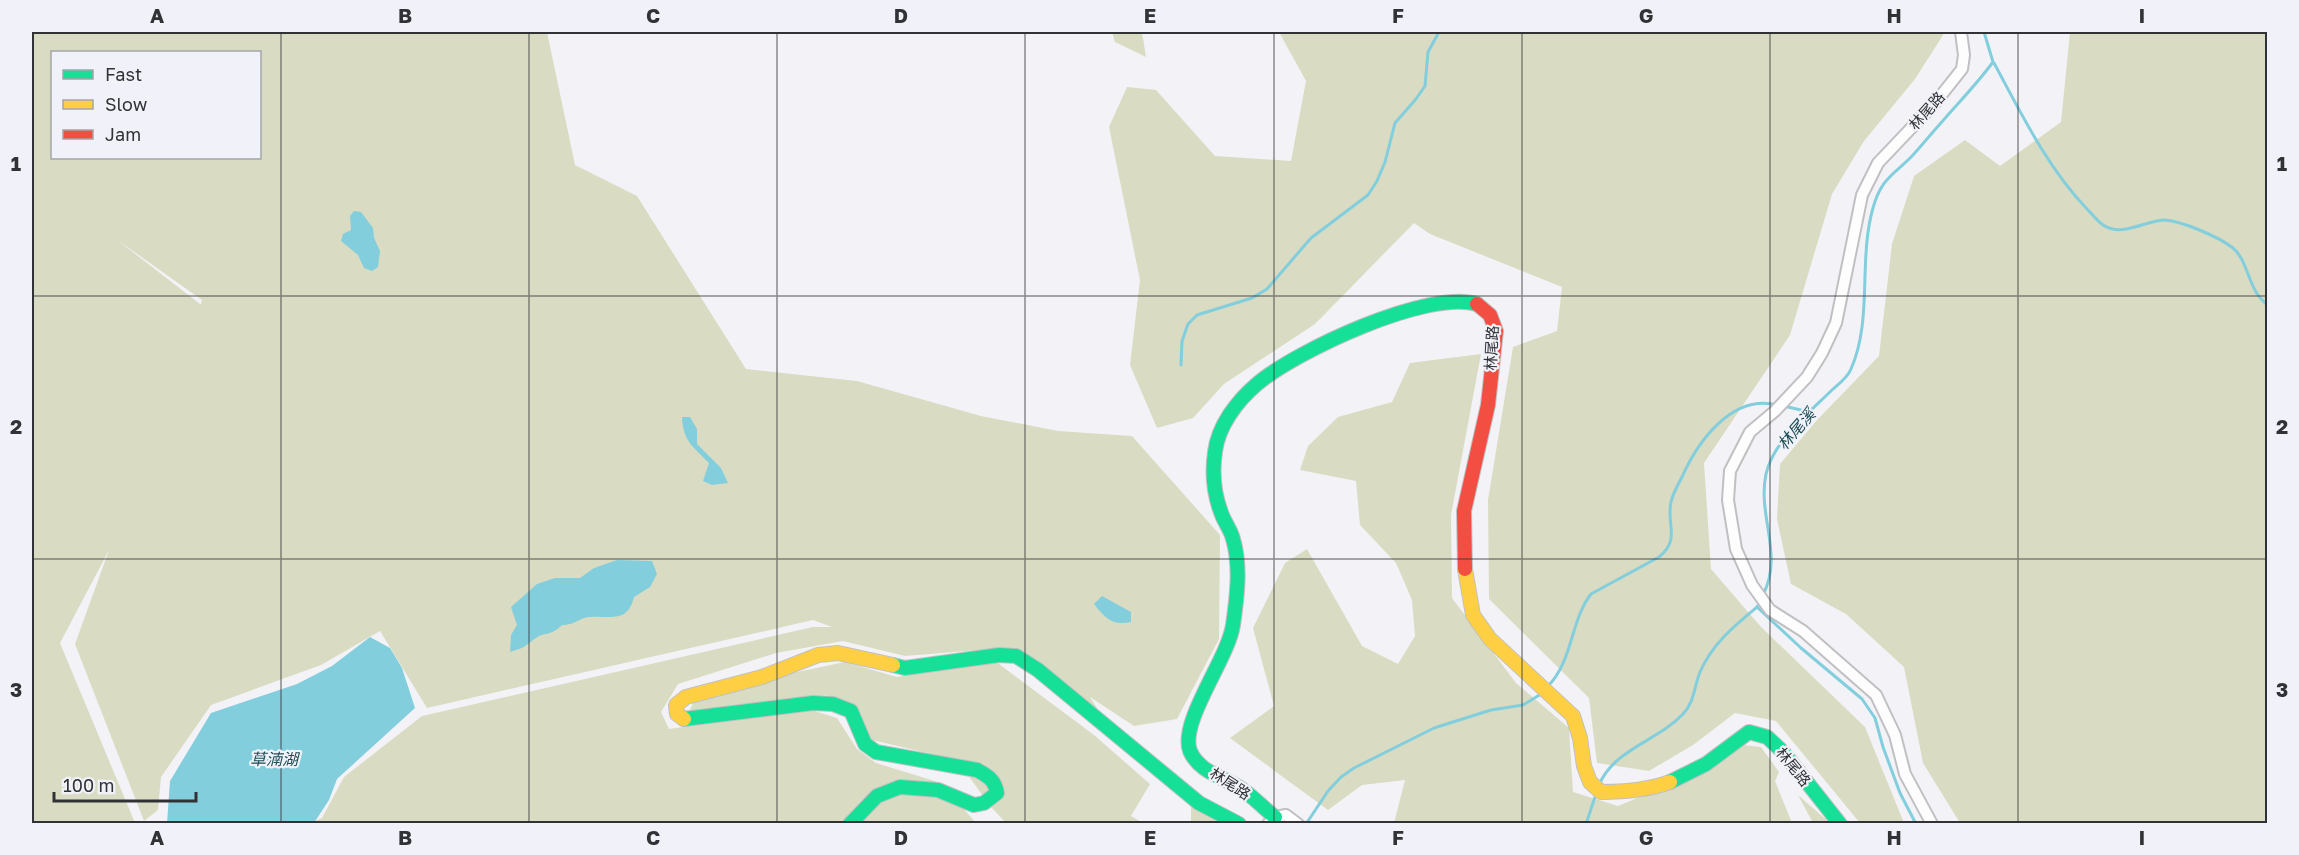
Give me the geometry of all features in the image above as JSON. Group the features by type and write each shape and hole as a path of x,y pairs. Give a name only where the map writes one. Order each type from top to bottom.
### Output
{"street":[{"name":"林尾路","path":"1932,824 1905,774 1895,735 1876,695 1803,631 1770,610 1752,585 1736,549 1728,500 1730,471 1750,432 1775,411 1807,377 1822,353 1836,323 1862,195 1878,163 1935,103 1962,69 1964,55 1961,32"},
{"name":"林尾路","path":"1272,820 1240,788 1202,766 1189,749 1189,731 1206,690 1223,659 1231,632 1236,595 1233,538 1221,513 1215,486 1215,453 1219,435 1237,406 1265,377 1304,355 1387,316 1420,306 1460,300 1475,302 1486,310 1494,319 1496,331 1488,405 1464,511 1466,581 1473,615 1490,639 1573,716 1580,738 1584,766 1590,782 1601,792 1631,792 1680,780 1719,754 1734,740 1749,732 1767,737 1783,752 1840,824"},
{"path":"850,824 877,796 900,787 938,789 974,804 990,800 996,793 996,783 992,778 977,770 876,752 865,744 851,711 833,704 813,703 684,719 677,714 676,705 686,697 762,677 818,655 838,653 905,668 999,655 1016,656 1038,670 1199,803 1239,824"},
{"path":"1272,820 1286,815 1298,824"}],"green space":[{"path":"32,32 547,32 575,165 637,196 746,369 857,381 981,416 1058,431 1132,436 1220,535 1219,639 1177,719 1134,726 1090,697 1102,716 1004,648 905,656 843,641 776,653 678,684 661,712 669,729 808,709 837,718 857,749 876,763 941,783 976,823 310,823 322,818 344,777 422,716 813,627 832,627 813,620 427,708 380,631 321,665 211,705 161,777 158,810 144,821 75,644 109,550 60,643 135,823 32,823","holes":["116,239 202,300 200,304"]},
{"path":"1112,32 1142,32 1146,57 1115,42"},
{"path":"1279,32 1945,32 1915,79 1864,141 1832,194 1790,335 1704,463 1711,569 1761,627 1865,727 1904,823 1860,823 1776,721 1735,713 1693,745 1649,771 1597,763 1589,698 1489,599 1488,500 1513,347 1557,331 1562,287 1430,234 1414,223 1315,324 1224,384 1193,418 1157,428 1130,365 1140,280 1109,127 1127,87 1156,90 1215,156 1291,161 1306,81"},
{"path":"2070,32 2267,32 2267,823 1960,823 1923,763 1904,667 1846,614 1791,584 1777,519 1780,464 1817,420 1879,356 1892,244 1914,176 1965,140 2000,166 2061,122"},
{"path":"1481,354 1451,515 1452,598 1516,683 1569,728 1573,792 1618,806 1706,769 1743,745 1761,747 1779,772 1775,781 1792,823 1394,823 1405,780 1362,785 1328,810 1230,738 1274,706 1253,628 1285,563 1307,549 1362,646 1398,664 1415,636 1412,600 1396,563 1360,525 1356,481 1300,470 1308,446 1338,417 1392,402 1410,363"},
{"path":"995,661 1094,735 1150,784 1131,816 1143,823 1006,823 991,807 957,760 868,739 852,703 826,695 688,714 695,699 749,682 845,662 897,677"},
{"path":"1798,795 1830,823 1813,823"},
{"path":"1191,806 1224,823 1191,823"}],"water":[{"path":"354,211 361,212 373,228 374,238 380,251 378,267 372,271 364,268 358,255 341,241 343,234 351,230 350,216"},
{"path":"682,417 690,417 697,429 697,444 721,468 728,483 712,485 703,481 709,463 687,438"},
{"path":"617,560 652,561 657,574 650,587 634,597 631,606 623,615 586,617 571,624 562,625 554,631 539,636 522,648 510,652 511,635 517,625 511,607 537,584 555,578 580,578 594,568"},
{"path":"1102,596 1131,612 1131,622 1114,622 1106,617 1094,604"},
{"name":"草湳湖","path":"370,637 390,648 402,668 415,708 337,779 329,800 314,823 167,823 170,781 211,713 297,684 332,666"}],"waterway":[{"path":"1181,365 1182,341 1188,324 1197,315 1252,298 1267,289 1311,238 1368,195 1385,162 1395,123 1425,86 1428,52 1439,32"},
{"name":"林尾溪","path":"1763,595 1769,580 1771,565 1764,490 1770,462 1784,438 1850,372 1862,330 1866,248 1876,198 1884,183 1913,155 1993,62 1984,32"},
{"path":"1994,63 2047,158 2059,176 2099,222 2118,230 2165,220 2181,223 2210,235 2237,252 2256,292 2268,306"},
{"path":"1547,687 1562,666 1579,616 1591,594 1659,557 1666,550 1671,538 1670,510 1673,495 1689,463 1707,435 1731,413 1761,403 1777,405"},
{"path":"1784,406 1809,412"},
{"name":"林尾溪","path":"1761,601 1757,607 1801,648 1862,699 1875,718 1900,793 1916,824"},
{"path":"1599,785 1615,763 1673,723 1687,710 1700,672 1717,644 1757,607"},
{"path":"1306,824 1328,791 1341,777 1354,768 1434,728 1491,710 1523,705 1541,694"},
{"path":"1586,824 1596,794"}],"traffic: fast":[{"path":"1275,817 1245,791 1199,764 1190,751 1188,739 1197,707 1229,639 1237,593 1238,571 1235,549 1232,536 1219,507 1214,484 1214,460 1220,433 1242,398 1276,370 1301,355 1363,326 1396,314 1455,302 1477,304"},
{"path":"893,665 905,668 999,655 1016,656 1038,670 1199,803 1239,824"},
{"path":"684,719 813,703 833,704 851,711 865,744 876,752 977,770 990,779 997,793 984,803 974,805 938,790 900,787 877,796 850,824"},
{"path":"1670,782 1706,764 1749,732 1767,737 1783,752 1840,824"}],"traffic: slow":[{"path":"1465,569 1473,615 1490,639 1573,716 1580,738 1584,766 1590,782 1601,792 1636,790 1670,782"},
{"path":"684,719 677,714 676,705 686,697 762,677 818,655 838,653 893,665"}],"traffic: jam":[{"path":"1465,569 1464,511 1488,405 1496,331 1490,315 1477,304"}]}
